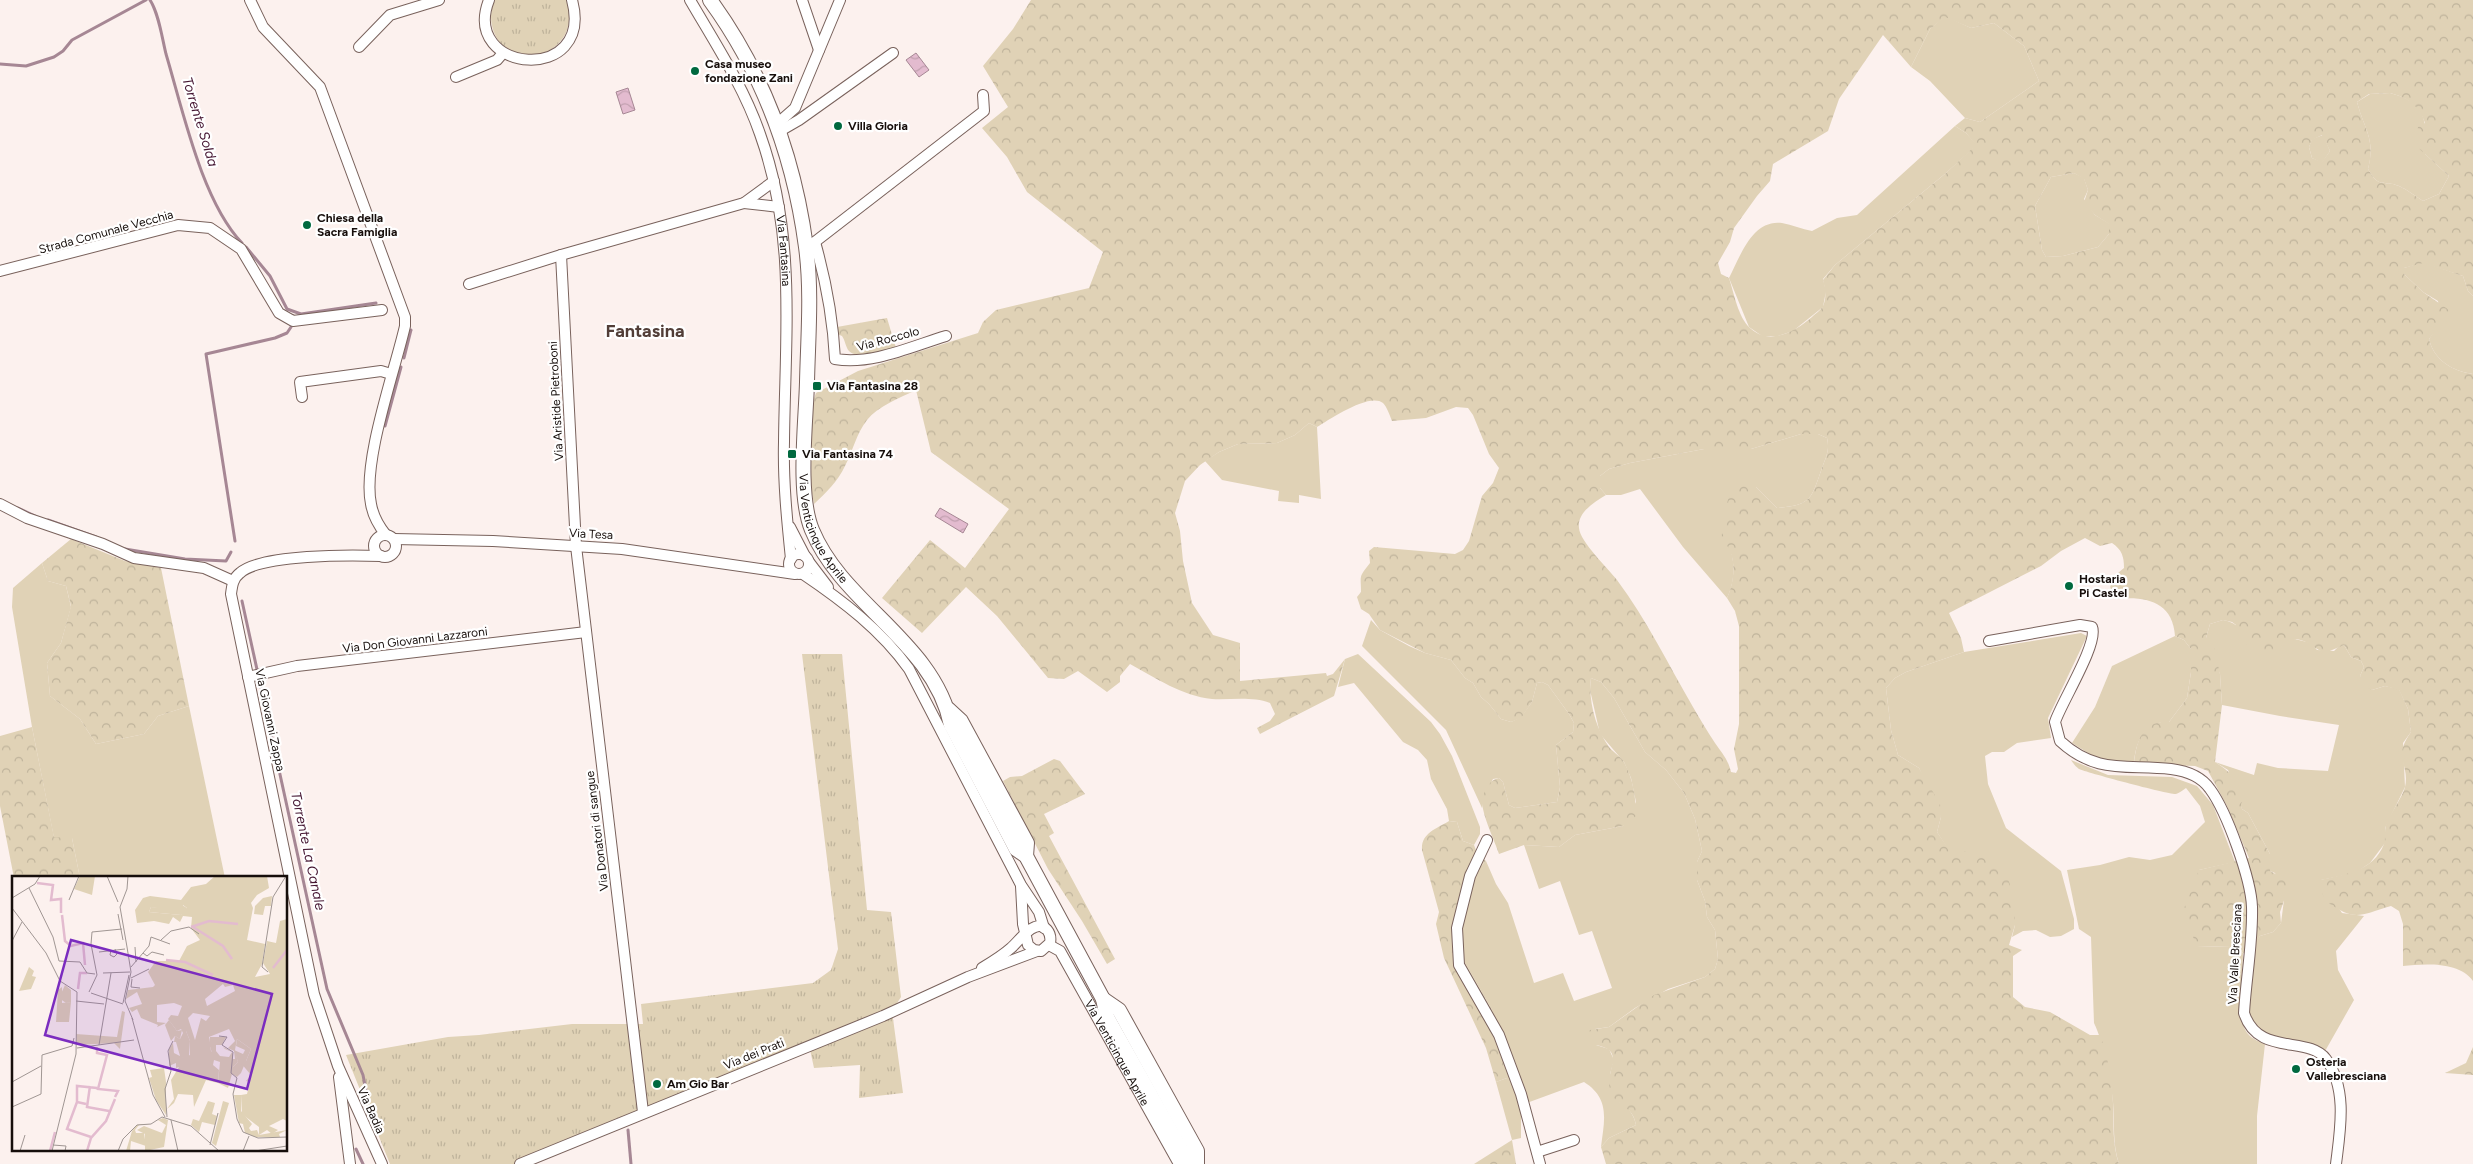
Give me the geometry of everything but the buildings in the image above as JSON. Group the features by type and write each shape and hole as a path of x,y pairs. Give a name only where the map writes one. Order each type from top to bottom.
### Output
{"street":[{"path":"0,504 27,518 103,544 134,558 204,568 233,582 240,572 256,565 276,560 389,556 396,550 390,537 377,523 370,504 369,489 373,454 391,374 405,326 405,317 320,87 263,27 250,0"},
{"path":"359,47 390,15 439,0"},
{"path":"489,0 486,8 486,25 492,40 503,53 518,60 534,62 550,57 564,47 572,33 576,17 572,0"},
{"name":"Via Fantasina","path":"690,0 733,75 760,133 774,181 784,232 787,273 784,444 790,561"},
{"name":"Via Fantasina","path":"710,0 731,28"},
{"name":"Via Fantasina","path":"722,0 731,28 779,127 811,245"},
{"path":"802,0 819,50"},
{"path":"779,127 795,108 840,0"},
{"path":"456,76 498,60 503,53"},
{"path":"779,127 799,120 893,53"},
{"path":"811,245 984,111 983,95"},
{"path":"469,284 562,255 744,203 774,181"},
{"path":"744,203 779,207"},
{"name":"Strada Comunale Vecchia","path":"0,271 178,225 210,228 241,249 279,313 293,321 382,310"},
{"name":"Via Roccolo","path":"811,245 827,287 833,322 834,359 851,361 868,359 946,336"},
{"name":"Via Venticinque Aprile","path":"811,245 804,474 811,528 834,569 912,651 948,708 951,725 1016,849 1026,856 1104,999 1107,1017 1186,1158 1197,1164"},
{"name":"Via Aristide Pietroboni","path":"562,255 576,546"},
{"path":"302,398 300,382 381,372 391,374"},
{"name":"Via Fantasina","path":"788,522 807,559"},
{"path":"377,523 374,543 375,552 381,556"},
{"path":"360,556 379,536 390,537"},
{"name":"Via Tesa","path":"390,537 418,540 477,540 622,549 799,574"},
{"name":"Via Tesa","path":"396,550 418,540"},
{"name":"Via Donatori di sangue","path":"576,546 643,1112"},
{"path":"798,554 807,559 808,569 799,574 791,570 790,561 798,554"},
{"name":"Via Venticinque Aprile","path":"807,559 832,594"},
{"name":"Via Tesa","path":"760,568 790,561"},
{"name":"Via Venticinque Aprile","path":"799,574 832,594 892,645 910,670 1021,885 1039,912 1045,928"},
{"name":"Via Giovanni Zappa","path":"233,582 231,594 314,994 338,1066"},
{"name":"Via Valle Bresciana","path":"1989,641 2080,626 2092,627 2094,631 2090,648 2055,722 2060,741 2099,764 2115,768 2169,769 2191,772 2210,788 2221,807 2237,849 2248,883 2252,905 2245,1006 2248,1024 2265,1038 2310,1050 2326,1058 2333,1072 2340,1101 2341,1122 2336,1164"},
{"name":"Via Don Giovanni Lazzaroni","path":"249,677 297,666 586,632"},
{"path":"1487,840 1470,876 1457,928 1459,965 1499,1035 1522,1094 1540,1164"},
{"name":"Via Venticinque Aprile","path":"1021,885 1023,924 1027,934"},
{"name":"Via dei Prati","path":"968,977 1010,949 1036,926 1045,928 1059,919"},
{"path":"1045,928 1050,935 1049,944"},
{"path":"1027,934 1028,945 1037,951"},
{"name":"Via dei Prati","path":"520,1164 643,1112 882,1016 968,977 1037,951 1069,936"},
{"name":"Via Venticinque Aprile","path":"1049,944 1060,950 1179,1164"},
{"path":"338,1066 350,1164"},
{"name":"Via Badia","path":"338,1066 382,1164"},
{"path":"1537,1152 1574,1140"}],"green space":[{"path":"495,0 566,0 569,19 565,35 555,47 541,54 526,56 512,52 500,42 492,26 491,13"},
{"path":"1031,0 2473,0 2473,296 2468,291 2463,276 2423,263 2404,268 2404,274 2423,292 2452,312 2429,339 2435,353 2451,367 2473,374 2473,981 2459,970 2441,965 2403,966 2403,924 2399,911 2391,906 2357,915 2343,912 2324,900 2320,880 2366,866 2379,853 2385,842 2386,825 2404,791 2406,779 2402,755 2405,741 2411,732 2408,709 2399,690 2385,686 2372,690 2364,686 2360,676 2364,667 2361,661 2351,657 2344,645 2325,653 2304,641 2296,639 2277,650 2263,651 2245,644 2234,631 2236,625 2223,620 2210,624 2206,638 2212,639 2220,674 2222,705 2215,762 2233,777 2245,797 2241,804 2242,809 2248,813 2270,854 2270,871 2283,878 2289,886 2280,912 2281,923 2273,932 2260,936 2250,957 2231,946 2197,947 2183,911 2199,870 2249,858 2227,806 2208,771 2195,766 2134,764 2142,734 2153,724 2169,722 2187,698 2191,672 2191,649 2184,640 2175,636 2169,615 2156,604 2148,600 2117,599 2113,595 2110,586 2111,582 2124,568 2122,554 2112,543 2100,546 2085,538 2061,551 2041,566 1949,613 1961,638 1964,652 1906,672 1895,678 1886,688 1891,730 1898,755 1919,768 1940,804 1941,817 1937,832 1946,845 1996,862 2008,878 2015,903 2015,925 2009,945 2022,950 2013,956 2013,997 2025,1007 2050,1012 2090,1035 2100,1035 2111,1077 2114,1141 2119,1164 1606,1164 1601,1147 1609,1138 1636,1125 1632,1114 1611,1093 1609,1084 1613,1061 1612,1055 1609,1050 1589,1044 1586,1035 1590,1030 1609,1027 1654,995 1705,977 1715,969 1718,959 1715,930 1707,917 1705,901 1697,880 1697,862 1702,851 1695,819 1684,793 1666,770 1645,752 1614,698 1601,682 1591,678 1590,687 1594,714 1604,740 1622,759 1628,770 1634,789 1636,816 1623,826 1575,835 1559,847 1524,845 1499,854 1482,805 1485,790 1491,782 1499,778 1503,782 1509,805 1515,808 1557,802 1560,787 1556,745 1573,732 1574,723 1569,714 1548,685 1542,682 1537,683 1532,702 1521,718 1511,722 1501,719 1481,697 1473,683 1465,678 1451,660 1425,653 1380,630 1369,614 1361,609 1357,597 1361,592 1361,577 1370,563 1369,551 1374,547 1455,554 1463,550 1469,541 1482,496 1493,483 1499,468 1489,454 1473,415 1468,408 1456,407 1426,418 1392,421 1383,403 1369,401 1340,413 1317,427 1309,423 1295,435 1277,443 1238,444 1219,452 1200,465 1185,481 1175,513 1180,531 1183,561 1192,603 1213,635 1240,643 1240,681 1326,673 1327,676 1333,674 1345,659 1334,696 1260,734 1257,728 1270,721 1275,714 1270,703 1249,699 1212,699 1190,694 1170,686 1130,664 1120,676 1120,682 1107,692 1078,671 1064,679 1048,678 997,616 966,587 922,633 882,598 930,540 965,568 1009,509 931,452 916,390 883,406 867,420 839,477 814,504 811,488 812,404 816,393 858,371 978,333 983,322 996,310 1089,288 1103,252 1027,192 1007,157 982,128 1008,107 983,66 1013,29","holes":["1945,17 1971,28 1994,23 2024,46 2039,81 1980,122 1965,118 1955,126 1966,133 1976,145 1946,173 1835,265 1823,280 1825,300 1818,312 1798,328 1782,335 1765,336 1757,333 1742,318 1729,278 1721,274 1718,263 1730,242 1734,228 1770,181 1773,164 1828,131 1839,99 1883,35 1911,67 1930,29","2390,93 2407,100 2420,111 2425,123 2418,127 2415,145 2449,176 2439,194 2423,201 2393,184 2379,182 2372,175 2368,169 2371,150 2370,142 2357,102 2369,94","2322,135 2330,151 2322,162 2312,158 2309,147 2312,140","2074,173 2084,179 2088,190 2084,202 2095,215 2109,224 2109,234 2098,247 2063,256 2046,257 2042,250 2035,206 2051,177","1801,434 1818,434 1827,438 1828,442 1827,453 1815,487 1804,502 1789,507 1777,508 1756,487 1757,485 1742,486 1740,481 1729,493 1721,539 1730,551 1732,559 1732,583 1727,598 1735,611 1739,626 1739,724 1734,749 1738,769 1736,773 1731,772 1726,760 1701,721 1638,611 1617,580 1584,540 1579,528 1579,522 1584,512 1606,495 1600,488 1600,476 1609,469 1630,463 1704,449 1751,449"]},
{"path":"1945,16 1971,28 1994,23 2024,46 2039,81 1980,122 1965,118 1930,81 1911,67 1930,29"},
{"path":"2390,93 2412,102 2418,108 2424,122 2425,154 2449,176 2439,194 2423,201 2399,186 2379,182 2368,169 2371,150 2370,142 2357,102 2370,94"},
{"path":"1955,126 1966,133 1977,145 1835,265 1823,279 1826,291 1823,307 1793,331 1778,336 1762,336 1749,327 1729,278 1748,241 1755,233 1772,223 1782,223 1812,231 1837,218 1857,215"},
{"path":"2323,135 2330,151 2322,163 2312,158 2309,147 2312,139"},
{"path":"2074,173 2084,178 2088,190 2084,199 2095,215 2110,224 2109,234 2098,247 2063,256 2046,257 2042,250 2035,206 2051,177"},
{"path":"2423,262 2463,276 2468,291 2473,296 2473,374 2458,370 2445,363 2431,346 2429,339 2441,322 2438,301 2423,292 2404,274 2404,268"},
{"path":"887,318 896,348 865,355 853,354 848,350 842,336 837,334 837,327"},
{"path":"1309,423 1317,427 1321,499 1299,495 1299,503 1278,501 1279,491 1222,480 1205,461 1219,452 1238,444 1277,443 1295,435"},
{"path":"1801,434 1818,434 1827,438 1827,453 1812,493 1804,502 1789,507 1777,508 1756,487 1728,544 1731,550 1734,571 1732,585 1727,598 1683,547 1640,489 1621,495 1606,495 1600,488 1600,476 1609,469 1630,463 1704,449 1751,449"},
{"path":"71,539 125,561 161,568 189,706 158,716 144,734 96,744 80,719 50,696 47,663 61,643 71,606 66,586 48,581 42,563"},
{"path":"42,563 48,581 66,586 71,607 61,643 47,663 50,696 80,719 96,744 144,734 158,716 189,706 225,876 80,876 72,838 54,838 32,727 12,607 13,588"},
{"path":"1371,620 1380,630 1409,646 1425,653 1451,660 1465,678 1473,683 1481,697 1501,719 1511,722 1521,717 1532,702 1537,683 1542,682 1548,685 1574,723 1573,732 1556,745 1560,787 1557,802 1515,808 1509,805 1503,782 1499,778 1493,779 1485,795 1482,808 1446,730 1362,646"},
{"path":"2223,620 2236,625 2259,644 2272,651 2295,639 2311,643 2317,650 2334,651 2339,646 2344,645 2351,657 2361,661 2364,667 2360,676 2372,690 2385,686 2399,689 2408,709 2411,732 2403,743 2405,787 2385,828 2385,843 2370,863 2355,873 2321,880 2342,913 2364,916 2336,951 2338,970 2354,1000 2324,1053 2257,1031 2248,1011 2255,944 2260,936 2273,932 2281,923 2284,900 2275,873 2270,871 2270,854 2248,813 2242,809 2228,770 2215,762 2254,775 2257,763 2278,768 2328,771 2339,725 2222,705 2220,674 2206,638 2210,624"},
{"path":"2081,633 2087,636 2048,718 2051,738 2017,743 2004,752 1992,752 1985,756 1988,784 2006,828 2061,871 2074,919 2074,929 2061,936 2050,937 2036,930 2023,931 2012,937 2015,925 1966,854 1946,846 1937,832 1941,817 1919,768 1898,755 1891,730 1886,688 1895,678 1906,672 1964,652"},
{"path":"2175,636 2184,640 2191,649 2191,672 2187,698 2169,722 2160,722 2153,725 2142,734 2136,748 2134,764 2096,758 2072,743 2095,707 2112,666"},
{"path":"802,654 842,654 867,910 891,912 901,997 892,1011 903,1093 859,1098 860,1065 814,1068 809,1045 515,1164 390,1164 346,1055 448,1037 572,1024 643,1024 641,1004 813,983 831,970 838,949"},
{"path":"1358,654 1431,722 1440,734 1452,756 1480,827 1480,834 1474,845 1463,841 1457,822 1449,821 1447,809 1431,779 1427,760 1418,750 1403,742 1354,683 1338,687 1345,659"},
{"path":"1591,678 1601,682 1614,698 1645,752 1666,770 1684,793 1695,819 1702,851 1697,862 1697,880 1705,901 1707,917 1715,930 1718,959 1715,969 1705,977 1668,989 1635,1008 1609,1027 1595,1029 1596,1045 1609,1049 1614,1060 1610,1074 1619,1102 1626,1106 1636,1125 1609,1138 1601,1147 1604,1119 1602,1103 1593,1089 1584,1082 1521,1105 1521,1138 1512,1140 1496,1082 1507,1078 1504,1054 1492,1010 1457,949 1471,876 1486,861 1496,884 1508,903 1534,983 1563,973 1574,1001 1612,988 1592,931 1579,935 1560,881 1539,889 1524,845 1559,847 1575,835 1623,826 1636,802 1631,778 1624,762 1600,734 1590,690"},
{"path":"32,727 54,837 72,838 80,876 14,876 0,806 0,736"},
{"path":"1054,759 1060,761 1085,794 1044,814 1054,833 1049,836 1115,959 1107,964 1048,869 1003,781 1010,777 1022,776"},
{"path":"2071,760 2108,775 2172,777 2197,786 2213,805 2235,862 2199,870 2197,947 2231,946 2243,953 2241,1007 2244,1027 2254,1039 2265,1044 2257,1116 2257,1164 2119,1164 2115,1148 2113,1102 2109,1072 2094,1023 2091,937 2079,929 2067,870 2100,865 2129,857 2150,860 2172,855 2205,822 2200,806 2186,788 2176,794 2144,787 2079,769"},
{"path":"1449,821 1457,822 1463,841 1474,845 1477,853 1486,861 1471,876 1457,949 1492,1010 1514,1069 1507,1078 1496,1082 1486,1048 1444,958 1436,924 1439,912 1422,850 1422,844 1427,835"},
{"path":"2473,1047 2473,1075 2445,1073 2466,1063"},
{"path":"1512,1140 1516,1164 1474,1164"}],"water":[{"path":"916,53 929,70 919,77 906,60"},
{"path":"628,88 635,110 623,114 616,92"},
{"path":"940,508 968,524 963,533 935,516"}],"waterway":[{"name":"Torrente Solda","path":"0,64 26,66 54,57 63,51 72,40 146,0"},
{"name":"Torrente Solda","path":"150,0 158,19 166,54 195,154 216,204 228,225 242,243"},
{"name":"Torrente Solda","path":"246,247 270,276 287,309 301,314 376,303"},
{"path":"235,541 206,354 275,338 287,333 291,327"},
{"name":"Torrente Solda","path":"404,358 411,330"},
{"name":"Torrente Solda","path":"385,426 401,367"},
{"name":"Torrente La Canale","path":"18,508 35,516"},
{"name":"Torrente La Canale","path":"48,520 96,537"},
{"name":"Torrente La Canale","path":"125,549 185,559 226,561 231,552"},
{"name":"Torrente La Canale","path":"242,601 327,989 363,1075 368,1101"},
{"name":"Torrente Solda","path":"628,1130 631,1164"},
{"name":"Torrente La Canale","path":"356,1149 363,1164"}],"place":[{"name":"Casa museo fondazione Zani","path":"695,71"},
{"name":"Villa Gloria","path":"838,126"},
{"name":"Chiesa della Sacra Famiglia","path":"307,225"},
{"name":"Via Fantasina 28","path":"817,386"},
{"name":"Via Fantasina 74","path":"792,454"},
{"name":"Hostaria Pi Castel","path":"2069,586"},
{"name":"Osteria Vallebresciana","path":"2296,1069"},
{"name":"Am Gio Bar","path":"657,1084"}],"district":[{"name":"Fantasina","path":"645,331"}]}
